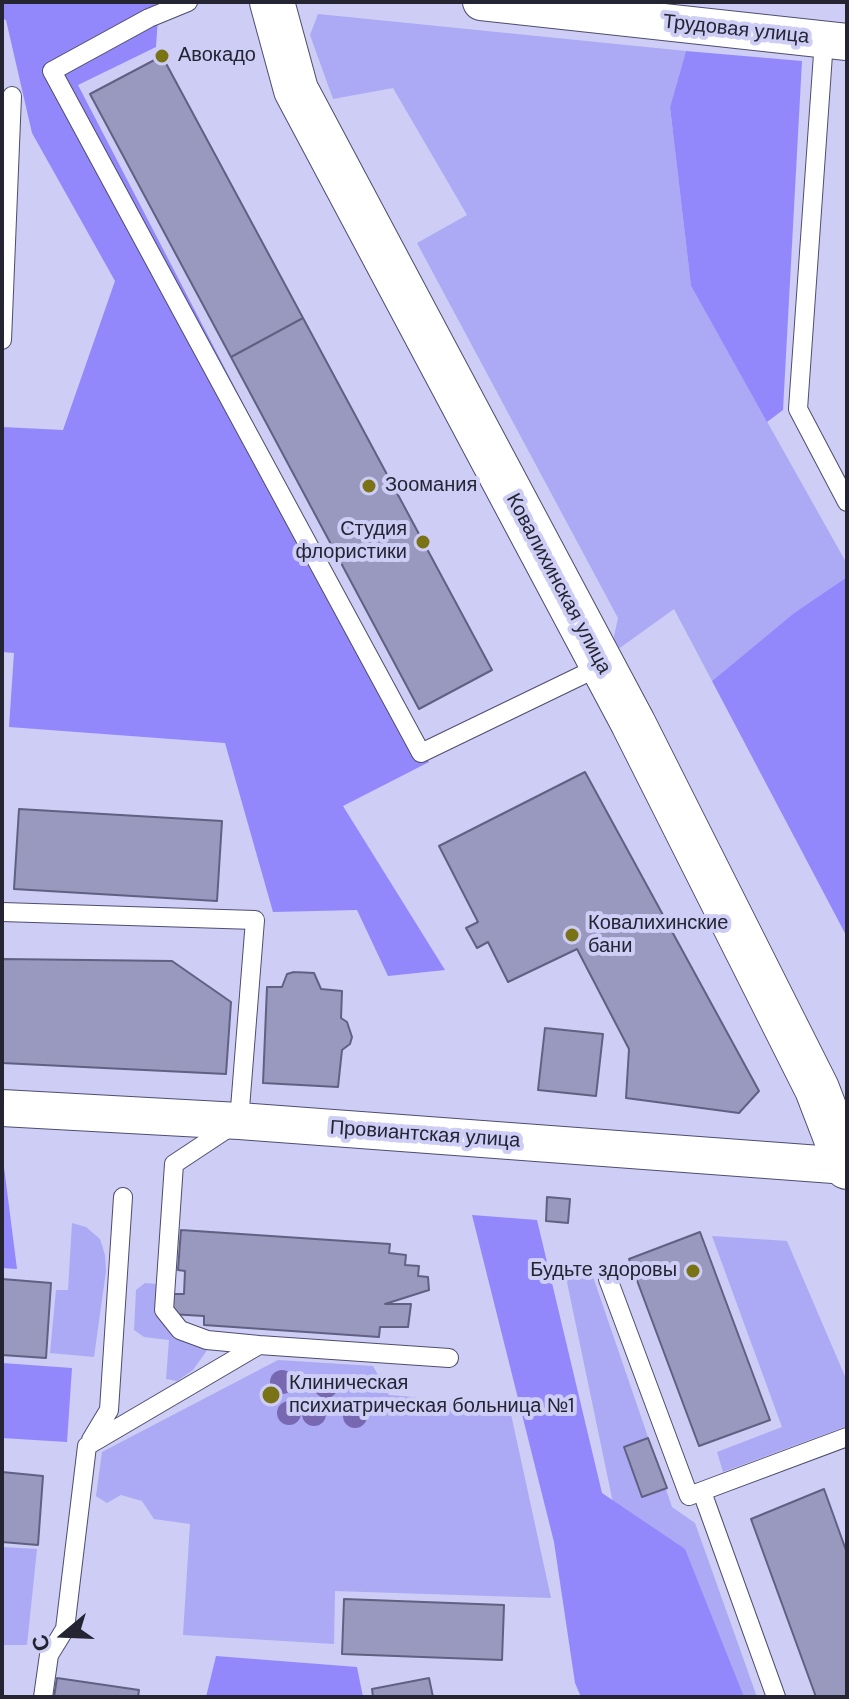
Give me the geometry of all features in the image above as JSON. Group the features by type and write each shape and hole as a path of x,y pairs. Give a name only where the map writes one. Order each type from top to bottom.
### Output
{"street":[{"name":"Ковалихинская улица","path":"272,2 296,90 633,723 817,1089 847,1166"},
{"name":"Трудовая улица","path":"481,2 836,41"},
{"name":"Провиантская улица","path":"2,1108 239,1121 847,1166"}],"lane":[{"path":"188,2 149,18 52,71 421,753 601,666"},
{"path":"836,41 798,409 847,502"},
{"path":"2,340 12,96"},
{"path":"2,912 255,920 239,1121 174,1164 164,1310 180,1330 207,1340 449,1358"},
{"path":"43,1697 49,1655 65,1629 87,1446 109,1410 123,1197"},
{"path":"608,1279 689,1496 847,1437"},
{"path":"87,1446 259,1345"},
{"path":"702,1492 776,1697"}],"shaded area":[{"path":"2,2 159,2 156,47 78,85 429,762 343,806 445,970 388,976 357,910 273,912 225,743 9,727 14,653 2,652 2,427 63,430 115,281 32,133 6,20 2,19"},
{"path":"318,14 686,51 670,107 691,286 847,564 847,577 794,613 712,681 674,609 610,655 618,618 417,243 467,215 393,88 333,99 310,35"},
{"path":"686,51 802,61 783,410 767,422 691,286 670,107"},
{"path":"847,577 847,937 712,681 794,613"},
{"path":"4,1167 17,1269 2,1268"},
{"path":"472,1215 537,1220 602,1493 685,1549 744,1697 581,1697 575,1683 554,1542"},
{"path":"72,1223 86,1227 100,1239 105,1255 106,1271 94,1357 50,1353 56,1290 68,1290"},
{"path":"712,1236 787,1241 847,1381 847,1426 723,1472 717,1452 782,1427"},
{"path":"563,1263 591,1271 672,1507 695,1523 757,1697 675,1697 631,1589"},
{"path":"145,1283 157,1284 156,1313 176,1337 208,1349 193,1370 177,1381 166,1379 169,1340 144,1337 134,1330 136,1290"},
{"path":"278,1360 373,1366 389,1395 509,1405 551,1598 335,1591 334,1644 183,1635 190,1524 154,1519 142,1501 121,1495 107,1503 96,1496 102,1452"},
{"path":"2,1363 72,1368 67,1442 2,1438"},
{"path":"2,1547 37,1549 27,1645 2,1645"},
{"path":"216,1656 357,1667 363,1697 206,1697"}],"building":[{"path":"162,56 303,318 231,357 90,94"},
{"path":"303,318 492,670 419,709 231,357"},
{"name":"Ковалихинские бани","path":"585,772 759,1091 739,1113 626,1098 629,1049 577,949 508,982 488,942 477,948 466,928 478,922 439,846"},
{"path":"19,809 222,821 217,901 14,889"},
{"path":"2,959 172,961 231,1002 226,1074 2,1063"},
{"path":"314,973 321,989 342,991 341,1018 347,1022 352,1037 350,1044 342,1050 338,1087 263,1083 267,987 282,987 287,974"},
{"path":"545,1028 603,1034 596,1096 538,1090"},
{"path":"547,1197 570,1199 568,1223 546,1221"},
{"path":"181,1230 390,1244 389,1253 406,1255 405,1265 419,1266 418,1276 428,1277 429,1290 385,1304 411,1304 408,1327 380,1327 379,1337 204,1325 204,1316 170,1314 171,1294 184,1294 185,1271 178,1270"},
{"path":"700,1232 770,1420 699,1446 629,1259"},
{"path":"2,1279 51,1283 46,1358 2,1355"},
{"path":"648,1438 667,1488 642,1497 624,1447"},
{"path":"2,1472 43,1476 38,1545 2,1542"},
{"path":"824,1489 847,1553 847,1697 816,1697 751,1519"},
{"path":"344,1599 504,1605 502,1660 342,1654"},
{"path":"57,1678 139,1690 138,1697 54,1697"},
{"path":"429,1678 433,1697 373,1697 372,1689"}],"place":[{"name":"Авокадо","path":"162,56"},
{"name":"Зоомания","path":"369,486"},
{"name":"Студия флористики","path":"423,542"},
{"name":"Ковалихинские бани","path":"572,935"},
{"name":"Будьте здоровы","path":"693,1271"},
{"name":"Клиническая психиатрическая больница №1","path":"271,1395"}]}
